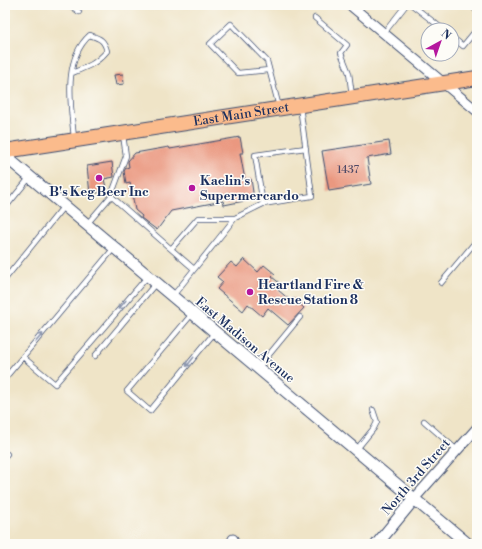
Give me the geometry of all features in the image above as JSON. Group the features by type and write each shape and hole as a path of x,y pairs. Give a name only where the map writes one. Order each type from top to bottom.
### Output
{"main road":[{"name":"East Main Street","path":"5,151 477,78"}],"street":[{"path":"357,7 384,33 477,111"},
{"name":"East Madison Avenue","path":"5,156 468,544"},
{"name":"North 3rd Street","path":"376,544 477,428"}],"lane":[{"path":"70,5 79,12"},
{"path":"384,33 406,5"},
{"path":"412,5 434,22"},
{"path":"471,5 477,11"},
{"path":"315,18 347,45 341,53 349,73 352,98"},
{"path":"269,70 238,73 210,44 231,24 267,61 280,109"},
{"path":"460,44 463,46 477,29"},
{"path":"72,73 90,66 101,58 107,51 105,43 90,35 83,41 75,60 72,73 70,83 70,104 74,140"},
{"path":"172,297 235,218 262,204 312,196 300,106"},
{"path":"86,224 111,196 126,156 122,133"},
{"path":"262,204 255,155 306,148"},
{"path":"5,208 30,177"},
{"path":"111,196 194,269"},
{"path":"5,279 64,206"},
{"path":"171,249 198,218 235,218"},
{"path":"441,283 477,240"},
{"path":"5,378 114,248"},
{"path":"23,357 55,384 148,276"},
{"path":"95,356 156,283"},
{"path":"192,314 127,391 150,411 215,332"},
{"path":"258,368 300,318"},
{"path":"356,450 377,422 374,410"},
{"path":"424,421 458,451"}],"building":[{"path":"123,74 124,84 116,85 114,75"},
{"name":"Kaelin's Supermercardo","path":"240,137 243,153 240,153 245,180 251,179 253,192 249,200 224,205 223,201 171,211 157,230 141,218 142,216 135,210 130,183 126,184 124,171 129,167 128,161 135,153 169,147 170,149"},
{"path":"389,141 391,154 367,158 371,184 329,191 322,151"},
{"name":"B's Keg Beer Inc","path":"112,162 114,177 104,179 106,188 103,192 90,194 87,166"},
{"name":"Heartland Fire & Rescue Station 8","path":"244,259 258,272 264,265 275,274 272,277 282,285 278,290 291,301 293,298 304,308 288,325 268,308 262,316 248,304 243,311 217,289 223,282 217,277 231,262 237,267"}],"place":[{"name":"B's Keg Beer Inc","path":"99,178"},
{"name":"Kaelin's Supermercardo","path":"192,188"},
{"name":"Heartland Fire & Rescue Station 8","path":"250,292"}]}
